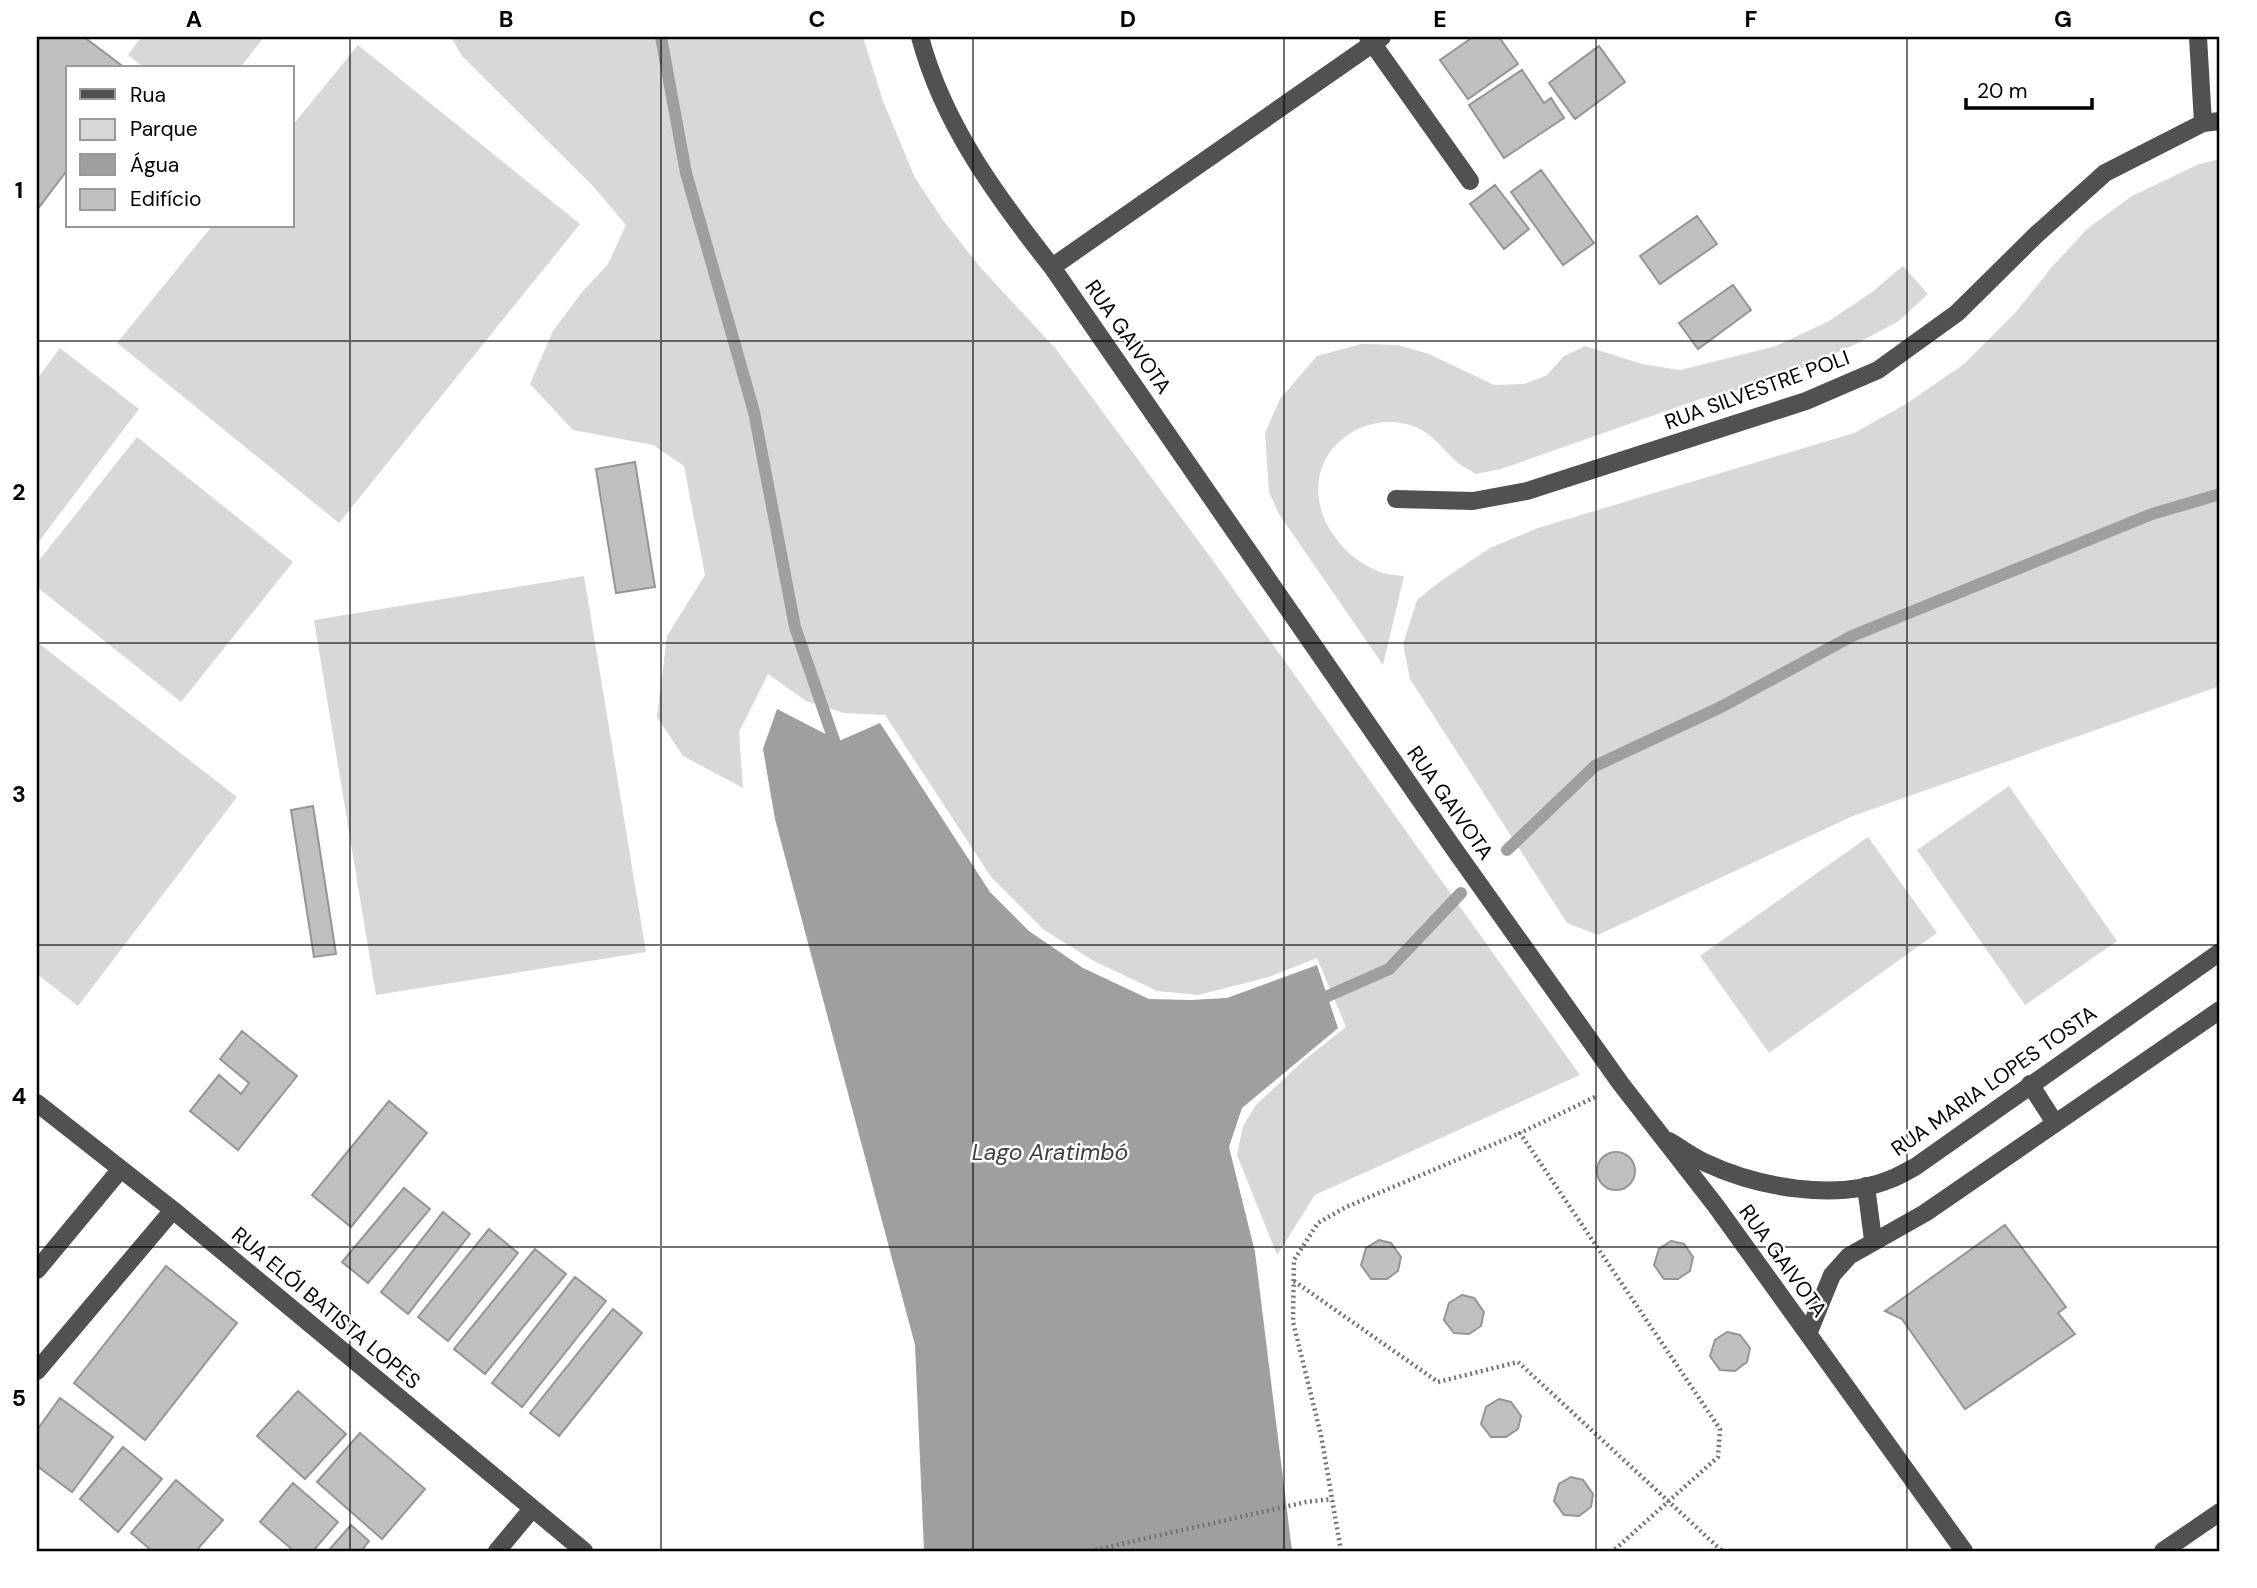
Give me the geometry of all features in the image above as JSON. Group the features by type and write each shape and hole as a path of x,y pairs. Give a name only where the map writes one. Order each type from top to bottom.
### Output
{"street":[{"name":"RUA GAIVOTA","path":"920,37 927,63 965,145 1006,209 1052,267 1452,846 1621,1084 1716,1206 1964,1551"},
{"path":"2198,37 2212,122"},
{"path":"1052,267 1374,39 1470,181"},
{"name":"RUA SILVESTRE POLI","path":"1396,499 1474,500 1527,491 1806,401 1878,370 1957,313 2105,173 2212,122"},
{"name":"RUA MARIA LOPES TOSTA","path":"1660,1135 1705,1163 1762,1184 1846,1190 1889,1180 1915,1167 2220,951"},
{"path":"1808,1334 1832,1275 1849,1256 1873,1240 1925,1213 2220,1010"},
{"path":"2030,1084 2055,1123"},
{"name":"RUA ELÓI BATISTA LOPES","path":"37,1103 173,1210 584,1551"},
{"path":"37,1270 120,1170"},
{"path":"1866,1186 1873,1240"},
{"path":"37,1371 173,1210"},
{"path":"497,1551 532,1509"},
{"path":"2163,1551 2220,1512"}],"path":[{"path":"1341,1551 1321,1435 1293,1322 1294,1260 1318,1223 1346,1207 1520,1133 1621,1084"},
{"path":"1520,1133 1720,1429 1718,1457 1614,1551"},
{"path":"1294,1281 1438,1382 1518,1362 1723,1551"},
{"path":"1090,1551 1306,1502 1332,1499"}],"green space":[{"path":"141,37 264,37 242,66 142,66 128,55"},
{"path":"451,37 863,37 883,101 915,178 943,220 980,267 1056,349 1214,562 1580,1075 1315,1195 1277,1255 1237,1155 1243,1126 1256,1105 1304,1060 1346,1027 1317,958 1269,977 1198,995 1157,991 1094,961 1044,930 991,877 885,715 844,713 806,701 768,674 739,732 743,788 683,756 657,717 667,636 705,575 684,466 653,445 573,430 530,384 553,331 582,292 608,264 626,225 592,185 462,56"},
{"path":"358,45 580,224 339,523 117,343 210,228 294,228 294,124"},
{"path":"2220,159 2220,686 1853,816 1598,935 1567,923 1410,679 1403,644 1417,600 1490,548 1538,528 1854,433 1906,404 1964,364 2016,312 2087,229 2132,196 2199,164"},
{"path":"1903,266 1928,294 1899,321 1856,344 1760,385 1700,399 1501,469 1476,474 1458,463 1427,433 1398,422 1368,425 1342,440 1323,464 1319,479 1318,494 1326,522 1342,546 1365,565 1384,573 1404,576 1383,665 1279,514 1269,492 1265,433 1280,399 1317,356 1361,344 1398,345 1429,354 1494,385 1524,384 1547,375 1564,356 1585,346 1642,364 1680,370 1776,346 1829,321 1872,292"},
{"path":"60,348 139,409 37,544 37,379"},
{"path":"137,437 293,562 181,702 37,587 37,563"},
{"path":"584,576 646,952 376,995 314,620"},
{"path":"37,642 237,797 78,1006 37,974"},
{"path":"2009,786 2117,941 2025,1005 1917,850"},
{"path":"1868,837 1937,933 1769,1053 1700,956"}],"water":[{"name":"Lago Aratimbó","path":"777,709 839,741 880,723 990,892 1029,931 1083,968 1149,999 1191,1000 1227,998 1317,965 1338,1028 1242,1108 1229,1147 1255,1252 1292,1551 924,1551 915,1345 775,819 763,749"}],"building":[{"path":"37,37 84,37 122,66 66,66 66,172 37,210"},
{"path":"1473,37 1499,37 1518,64 1468,99 1440,60"},
{"path":"1599,46 1625,82 1575,119 1549,83"},
{"path":"1522,70 1544,103 1551,98 1564,118 1504,158 1469,105"},
{"path":"1541,170 1594,243 1563,265 1511,192"},
{"path":"1495,185 1529,229 1504,249 1470,204"},
{"path":"1697,216 1717,244 1660,284 1640,256"},
{"path":"1733,285 1751,310 1698,349 1679,323"},
{"path":"635,462 655,587 616,593 596,469"},
{"path":"313,806 336,954 314,957 291,810"},
{"path":"242,1031 297,1076 238,1150 190,1111 219,1075 241,1094 249,1083 220,1059"},
{"path":"389,1101 427,1133 351,1227 312,1195"},
{"path":"1616,1152 1629,1158 1635,1171 1629,1184 1616,1190 1603,1184 1597,1171 1603,1158"},
{"path":"404,1188 430,1209 368,1283 342,1262"},
{"path":"443,1212 470,1234 408,1314 381,1292"},
{"path":"2005,1225 2066,1307 2058,1313 2075,1334 1965,1409 1902,1319 1885,1311"},
{"path":"489,1229 518,1253 448,1341 418,1317"},
{"path":"1379,1240 1391,1243 1401,1257 1398,1271 1387,1279 1371,1279 1361,1265 1366,1248"},
{"path":"1671,1241 1684,1244 1693,1257 1690,1271 1678,1279 1664,1279 1654,1265 1659,1249"},
{"path":"535,1249 566,1274 485,1374 454,1349"},
{"path":"166,1266 237,1323 145,1440 74,1383"},
{"path":"575,1277 606,1301 522,1407 492,1383"},
{"path":"1462,1295 1474,1298 1484,1312 1481,1326 1469,1334 1454,1333 1444,1320 1449,1303"},
{"path":"613,1309 642,1333 559,1436 530,1413"},
{"path":"1727,1332 1740,1335 1750,1348 1747,1362 1735,1371 1720,1370 1710,1356 1715,1340"},
{"path":"298,1391 346,1434 305,1479 257,1436"},
{"path":"60,1398 113,1437 72,1492 37,1466 37,1430"},
{"path":"1499,1399 1511,1402 1521,1416 1518,1429 1506,1437 1491,1437 1481,1424 1486,1407"},
{"path":"360,1433 425,1489 382,1539 317,1482"},
{"path":"123,1447 162,1479 118,1532 80,1499"},
{"path":"1571,1477 1583,1480 1593,1494 1591,1507 1579,1516 1564,1515 1554,1501 1559,1484"},
{"path":"176,1480 223,1520 196,1551 152,1551 131,1533"},
{"path":"293,1483 338,1522 313,1551 294,1551 260,1522"},
{"path":"351,1525 369,1541 361,1551 328,1551"}],"waterway":[{"path":"661,37 686,173 754,412 795,627 838,752"},
{"path":"1507,850 1595,766 1721,707 1852,636 2152,514 2220,494"},
{"path":"1312,1003 1389,969 1461,893"}]}
